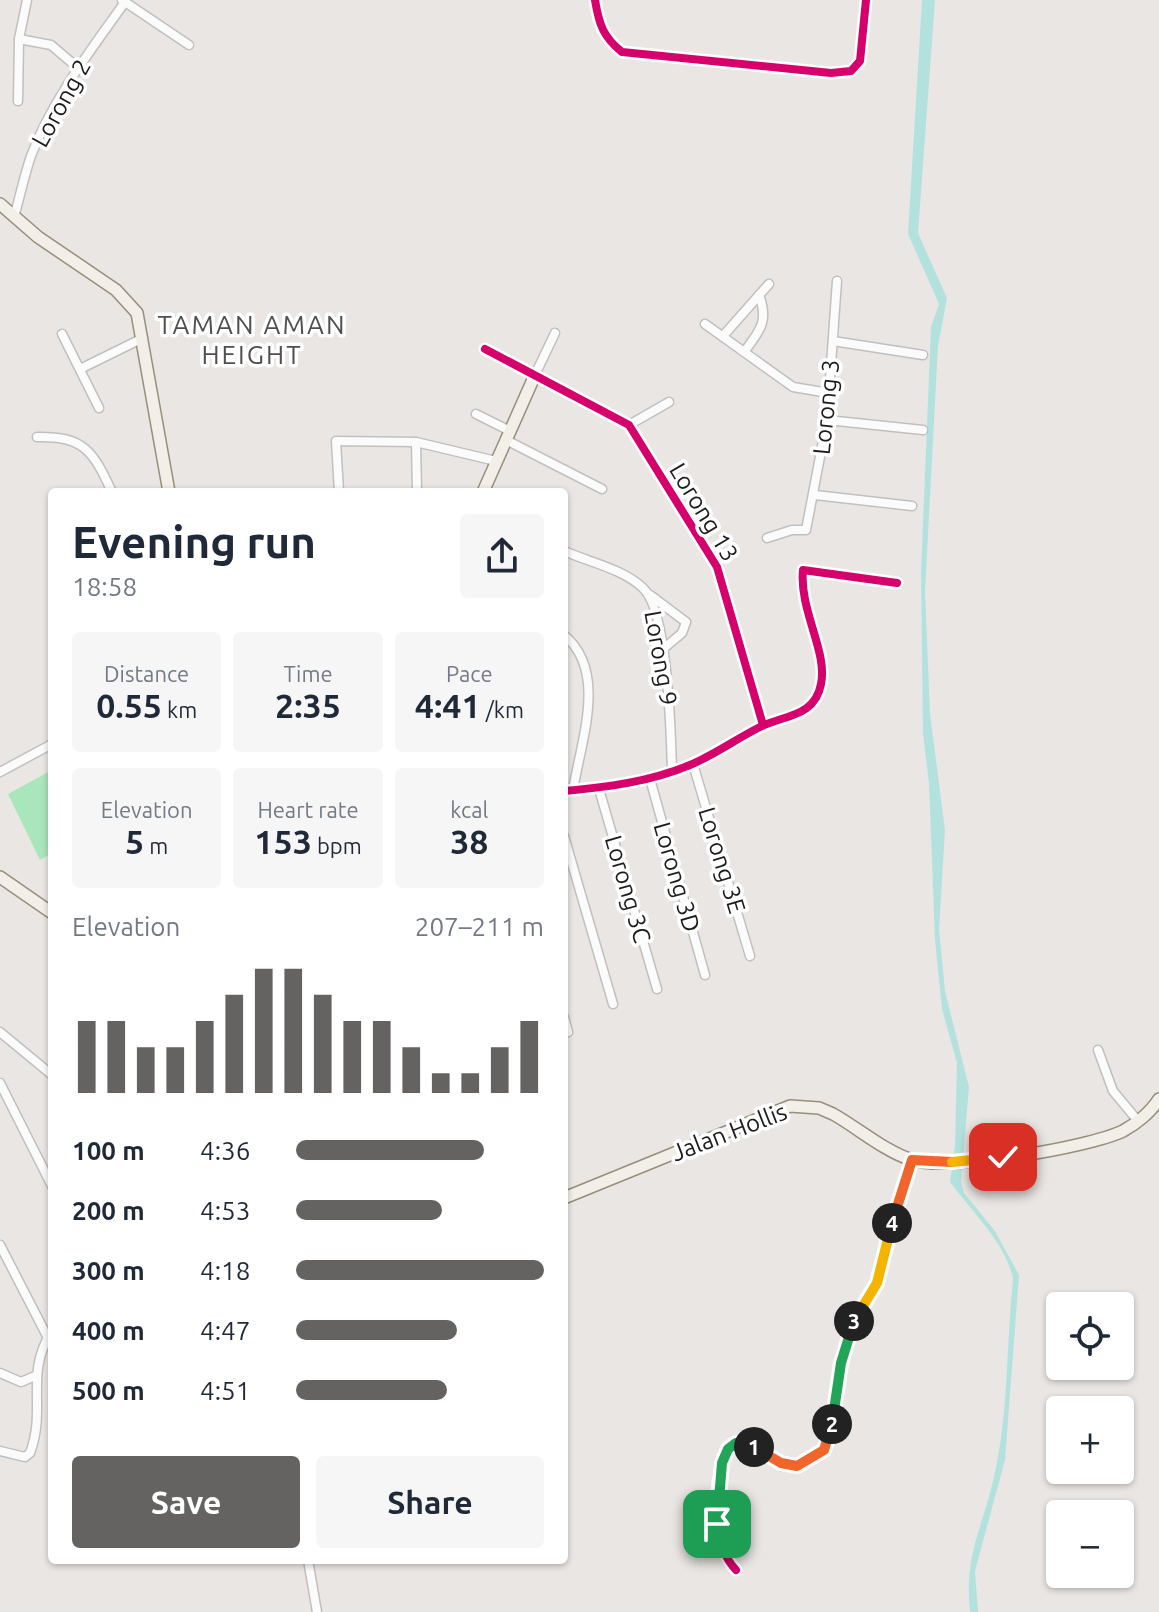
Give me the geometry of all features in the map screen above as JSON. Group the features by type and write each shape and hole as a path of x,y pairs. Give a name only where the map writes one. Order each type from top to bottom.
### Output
{"main road":[{"path":"0,204 126,300 137,313 168,488"},
{"path":"485,488 535,375"},
{"path":"0,877 48,910"},
{"name":"Jalan Hollis","path":"568,1196 790,1106 819,1108 833,1114 912,1160 951,1163 1110,1136 1138,1121 1159,1099"}],"street":[{"path":"18,101 19,39 27,0"},
{"path":"595,0 600,27 607,41 622,52 831,73 851,71 860,61 866,0"},
{"path":"124,1 189,45"},
{"name":"Lorong 2","path":"14,217 32,155 78,68 124,1"},
{"path":"19,39 51,45 78,68"},
{"name":"Lorong 3","path":"767,538 792,530 806,530 827,420 837,281"},
{"path":"723,336 769,284"},
{"path":"744,352 765,322 766,311 759,295"},
{"path":"705,324 793,387 829,393"},
{"path":"535,375 555,333"},
{"path":"62,334 99,408"},
{"path":"80,369 143,338"},
{"path":"833,341 923,355"},
{"path":"485,349 629,425 669,402"},
{"path":"476,414 508,436 602,489"},
{"path":"827,420 923,430"},
{"name":"Lorong 13","path":"629,425 717,567 763,725"},
{"path":"37,437 66,437 83,446 109,488"},
{"path":"339,488 336,441 416,442 496,461"},
{"path":"416,442 417,488"},
{"path":"815,495 912,506"},
{"name":"Lorong 9","path":"568,553 630,578 649,594 663,649 671,721 672,771"},
{"path":"568,639 578,649 589,672 568,791 599,789 650,779 693,764 763,725 801,713 821,689 823,668 802,597 803,570 897,583"},
{"path":"649,594 686,622 682,633 663,649"},
{"path":"0,772 48,746"},
{"name":"Lorong 3E","path":"693,764 750,956"},
{"name":"Lorong 3D","path":"650,779 705,975"},
{"name":"Lorong 3C","path":"599,789 657,989"},
{"path":"568,850 613,1004"},
{"path":"0,1032 48,1072"},
{"path":"1098,1050 1113,1091 1138,1121"},
{"path":"0,1083 48,1178"},
{"path":"736,1570 724,1555 717,1534 725,1454 736,1443 744,1442 781,1463 797,1466 824,1450 830,1437 847,1339 877,1283 912,1160"},
{"path":"0,1245 48,1331"},
{"path":"0,1451 25,1457 30,1453 39,1399 36,1363 48,1339"},
{"path":"0,1373 21,1382 35,1376"},
{"path":"309,1564 317,1612"}],"green space":[{"path":"48,772 48,855 40,860 8,794"}],"water":[{"path":"922,0 935,0 918,233 947,298 938,346 925,591 930,714 945,830 939,930 945,991 969,1087 961,1182 964,1193 995,1231 1019,1275 1005,1460 975,1571 978,1612 970,1612 969,1575 1002,1431 1013,1279 996,1240 950,1182 955,1145 957,1063 942,1009 935,940 929,783 923,734 921,572 931,327 939,304 908,234"}],"cycle path":[{"path":"595,0 603,29 622,52 831,73 851,71 860,61 866,0"},
{"path":"485,349 629,425 717,567 763,725"},
{"path":"568,791 628,783 675,771 812,703 818,695 822,672 805,600 803,570 897,583"},
{"path":"736,1570 727,1558 717,1530 716,1499 725,1454 733,1445 744,1442 781,1463 797,1466 819,1454 828,1444 847,1339 877,1283 912,1160"}],"district":[{"name":"TAMAN AMAN HEIGHT","path":"252,339"}],"route":[{"path":"717,1524 722,1463 733,1445 747,1443 781,1463 797,1466 819,1454 828,1444 836,1386 847,1339 877,1283 912,1160 951,1163 1003,1157"}]}
